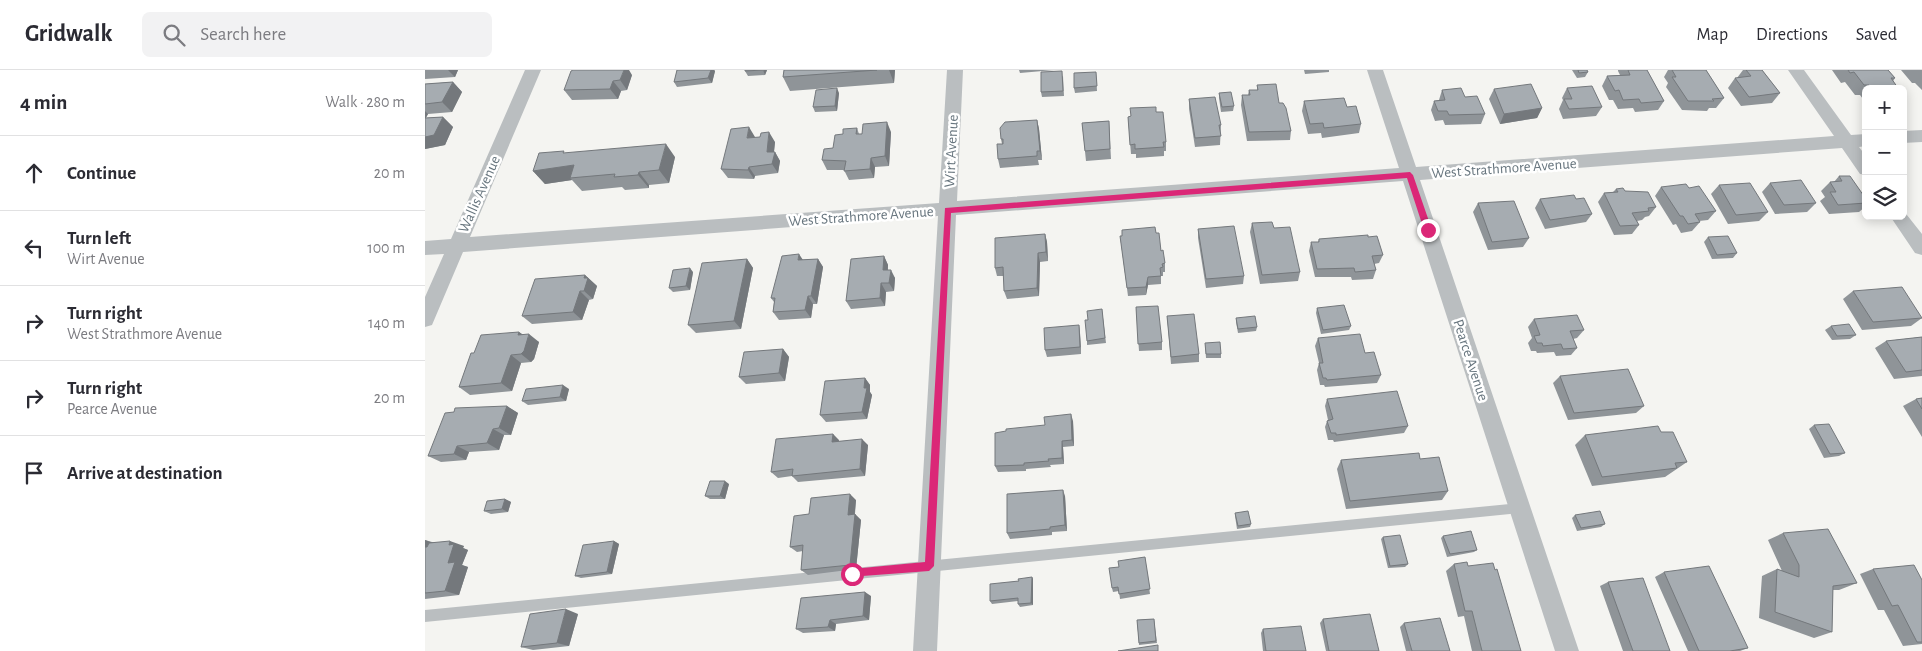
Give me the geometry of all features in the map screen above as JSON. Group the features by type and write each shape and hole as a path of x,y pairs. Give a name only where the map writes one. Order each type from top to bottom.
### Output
{"street":[{"name":"Wallis Avenue","path":"425,319 533,70"},
{"name":"Wirt Avenue","path":"925,651 955,70"},
{"name":"Pearce Avenue","path":"1375,70 1567,651"},
{"path":"1796,70 1862,164"},
{"path":"1907,137 1922,136"},
{"name":"West Strathmore Avenue","path":"425,248 1862,140"},
{"path":"1902,220 1922,248"}],"lane":[{"path":"425,616 1520,508"}],"building":[{"path":"573,70 624,70 620,80 613,81 610,89 564,90"},
{"path":"677,70 711,70 708,78 674,82"},
{"path":"784,70 877,70 783,77"},
{"path":"1578,70 1587,70 1588,72 1579,73"},
{"path":"1628,70 1647,70 1664,101 1641,103 1639,99 1623,100 1619,90 1615,91 1607,76 1630,75"},
{"path":"1672,70 1706,70 1724,98 1712,99 1714,101 1688,101 1672,77 1676,77"},
{"path":"1746,70 1762,70 1780,93 1749,97 1735,78 1751,76"},
{"path":"1848,70 1888,70 1895,78 1891,78 1896,85 1864,85 1854,72 1850,73"},
{"path":"1062,71 1063,91 1041,92 1041,72"},
{"path":"1096,72 1097,86 1074,88 1074,73"},
{"path":"453,82 442,102 425,104 425,84"},
{"path":"1276,84 1279,103 1283,103 1286,108 1291,131 1249,132 1242,95 1250,95 1249,90 1258,90 1257,85"},
{"path":"1531,84 1542,108 1504,114 1494,89"},
{"path":"1592,86 1602,107 1569,109 1564,99 1572,99 1567,88"},
{"path":"837,88 835,106 813,107 816,90"},
{"path":"1461,88 1465,97 1477,96 1485,114 1449,115 1447,111 1438,111 1434,101 1445,100 1442,90"},
{"path":"1231,92 1234,106 1222,107 1219,93"},
{"path":"1215,97 1221,125 1219,125 1221,136 1195,138 1189,99"},
{"path":"1344,98 1347,107 1356,106 1361,124 1324,128 1323,123 1310,124 1304,101"},
{"path":"1156,107 1156,112 1163,112 1166,142 1163,142 1164,147 1135,149 1135,144 1130,145 1128,117 1131,116 1130,108"},
{"path":"443,117 434,135 425,137 425,118"},
{"path":"1037,120 1040,151 1037,151 1037,156 998,159 997,144 1003,144 1000,128 1005,122"},
{"path":"1109,121 1110,149 1085,151 1082,123"},
{"path":"887,122 885,156 871,158 870,169 844,171 846,161 822,160 824,149 833,148 835,135 843,134 843,129 857,128 856,134 862,134 863,124"},
{"path":"749,127 747,138 760,137 761,133 769,132 767,152 775,152 772,164 749,167 748,170 721,169 731,129"},
{"path":"666,144 659,170 639,172 638,175 614,177 615,174 570,178 574,165 533,171 539,153 564,151 563,153"},
{"path":"1839,176 1850,176 1862,193 1862,203 1838,205 1830,192 1836,192 1830,182 1842,181"},
{"path":"1801,180 1816,203 1784,205 1770,183"},
{"path":"1750,183 1768,212 1736,215 1719,185"},
{"path":"1686,184 1689,188 1699,186 1716,211 1695,214 1700,222 1688,224 1683,216 1680,216 1661,187"},
{"path":"1623,188 1625,191 1648,192 1656,207 1648,208 1649,211 1632,213 1639,225 1620,226 1604,193 1618,192 1616,189"},
{"path":"1574,195 1576,199 1584,198 1592,214 1550,220 1540,199"},
{"path":"1514,201 1529,238 1492,242 1478,203"},
{"path":"1272,222 1274,228 1290,227 1300,272 1262,275 1252,223"},
{"path":"1234,226 1244,276 1206,279 1198,229"},
{"path":"1155,227 1156,233 1159,233 1161,251 1163,250 1165,263 1160,268 1161,276 1148,277 1146,287 1127,288 1120,236 1122,236 1122,230"},
{"path":"1045,234 1046,252 1038,253 1037,288 1004,291 1003,267 995,268 995,238"},
{"path":"1368,235 1368,237 1377,236 1383,255 1372,256 1376,270 1355,272 1354,268 1317,269 1311,242 1319,242 1319,239"},
{"path":"1728,236 1737,253 1717,255 1708,237"},
{"path":"799,254 798,260 818,259 811,296 808,296 805,310 773,312 775,298 771,298 782,256"},
{"path":"884,256 883,270 891,270 889,283 881,283 880,298 846,301 851,259"},
{"path":"747,259 734,321 688,325 702,263"},
{"path":"690,268 686,286 669,288 673,270"},
{"path":"585,275 584,278 588,278 584,291 580,291 573,312 522,316 535,279"},
{"path":"1902,287 1922,318 1873,322 1853,291"},
{"path":"1344,305 1351,326 1323,330 1317,308"},
{"path":"1158,306 1162,342 1138,344 1136,307"},
{"path":"1102,309 1105,338 1087,341 1085,320 1088,320 1087,311"},
{"path":"1194,314 1199,354 1171,357 1167,316"},
{"path":"1577,315 1584,330 1570,331 1577,348 1563,349 1561,344 1543,346 1542,343 1537,343 1534,336 1540,335 1534,319"},
{"path":"1255,316 1257,327 1238,329 1236,318"},
{"path":"1849,324 1856,335 1837,336 1831,326"},
{"path":"1079,325 1080,347 1045,350 1044,328"},
{"path":"519,332 518,335 529,334 524,351 521,354 511,355 501,383 459,387 471,353 474,353 481,335"},
{"path":"1360,334 1365,353 1374,352 1381,375 1327,380 1323,378 1319,363 1323,363 1318,338"},
{"path":"1922,337 1922,370 1906,372 1886,341"},
{"path":"1220,342 1221,354 1206,354 1205,343"},
{"path":"783,349 779,373 739,377 744,352"},
{"path":"1628,369 1644,406 1574,413 1560,376"},
{"path":"865,378 864,388 867,388 862,412 820,415 825,381"},
{"path":"563,385 560,397 522,401 526,389"},
{"path":"1397,391 1408,426 1336,435 1336,433 1331,433 1327,421 1333,419 1327,399"},
{"path":"1922,398 1922,409 1916,399"},
{"path":"507,406 499,428 493,429 487,443 457,446 454,454 428,456 445,413 454,412 455,408"},
{"path":"1071,414 1072,440 1062,441 1062,458 1024,463 1024,465 995,466 995,433 1006,431 1006,429 1045,425 1044,417"},
{"path":"1829,424 1845,453 1830,454 1814,425"},
{"path":"1658,426 1661,432 1673,432 1687,462 1675,463 1677,468 1602,477 1585,435"},
{"path":"833,434 832,442 862,439 860,469 792,476 793,469 771,472 776,439"},
{"path":"1419,453 1420,459 1439,457 1448,491 1350,501 1341,460"},
{"path":"710,481 725,481 720,496 705,496"},
{"path":"1063,490 1065,525 1050,527 1050,529 1007,533 1007,494"},
{"path":"850,494 848,515 855,514 850,565 801,570 803,545 790,547 794,516 809,514 811,498"},
{"path":"505,499 502,509 484,511 487,501"},
{"path":"1248,511 1251,524 1238,526 1235,513"},
{"path":"1600,511 1605,524 1581,528 1575,515"},
{"path":"1828,529 1857,583 1833,586 1832,632 1775,612 1777,569 1799,577 1799,565 1783,533"},
{"path":"1471,531 1477,550 1450,554 1443,536"},
{"path":"1400,535 1408,564 1390,566 1383,537"},
{"path":"450,541 449,545 454,544 448,563 455,562 445,591 425,593 425,547 429,543"},
{"path":"614,541 607,572 575,576 583,545"},
{"path":"1145,557 1150,589 1119,594 1118,587 1112,588 1109,568 1119,567 1118,561"},
{"path":"1467,562 1468,566 1493,563 1495,570 1497,569 1521,651 1482,651 1472,611 1465,611 1454,564"},
{"path":"1914,565 1922,580 1922,642 1917,642 1898,605 1892,606 1873,569"},
{"path":"1709,566 1748,648 1730,651 1699,651 1664,572"},
{"path":"1032,577 1031,603 1018,604 1018,598 990,601 990,584 1019,581 1018,579"},
{"path":"1643,578 1670,651 1633,651 1608,582"},
{"path":"865,592 863,616 830,620 828,627 796,629 801,598"},
{"path":"566,609 557,643 521,647 530,614"},
{"path":"1370,614 1379,651 1329,651 1323,619"},
{"path":"1440,618 1450,651 1412,651 1404,623"},
{"path":"1154,619 1156,641 1139,643 1137,620"},
{"path":"1301,626 1306,651 1266,651 1263,629"},
{"path":"1158,645 1158,651 1118,651"}],"route":[{"path":"852,574 929,566 948,210 1410,175 1428,230"}]}
